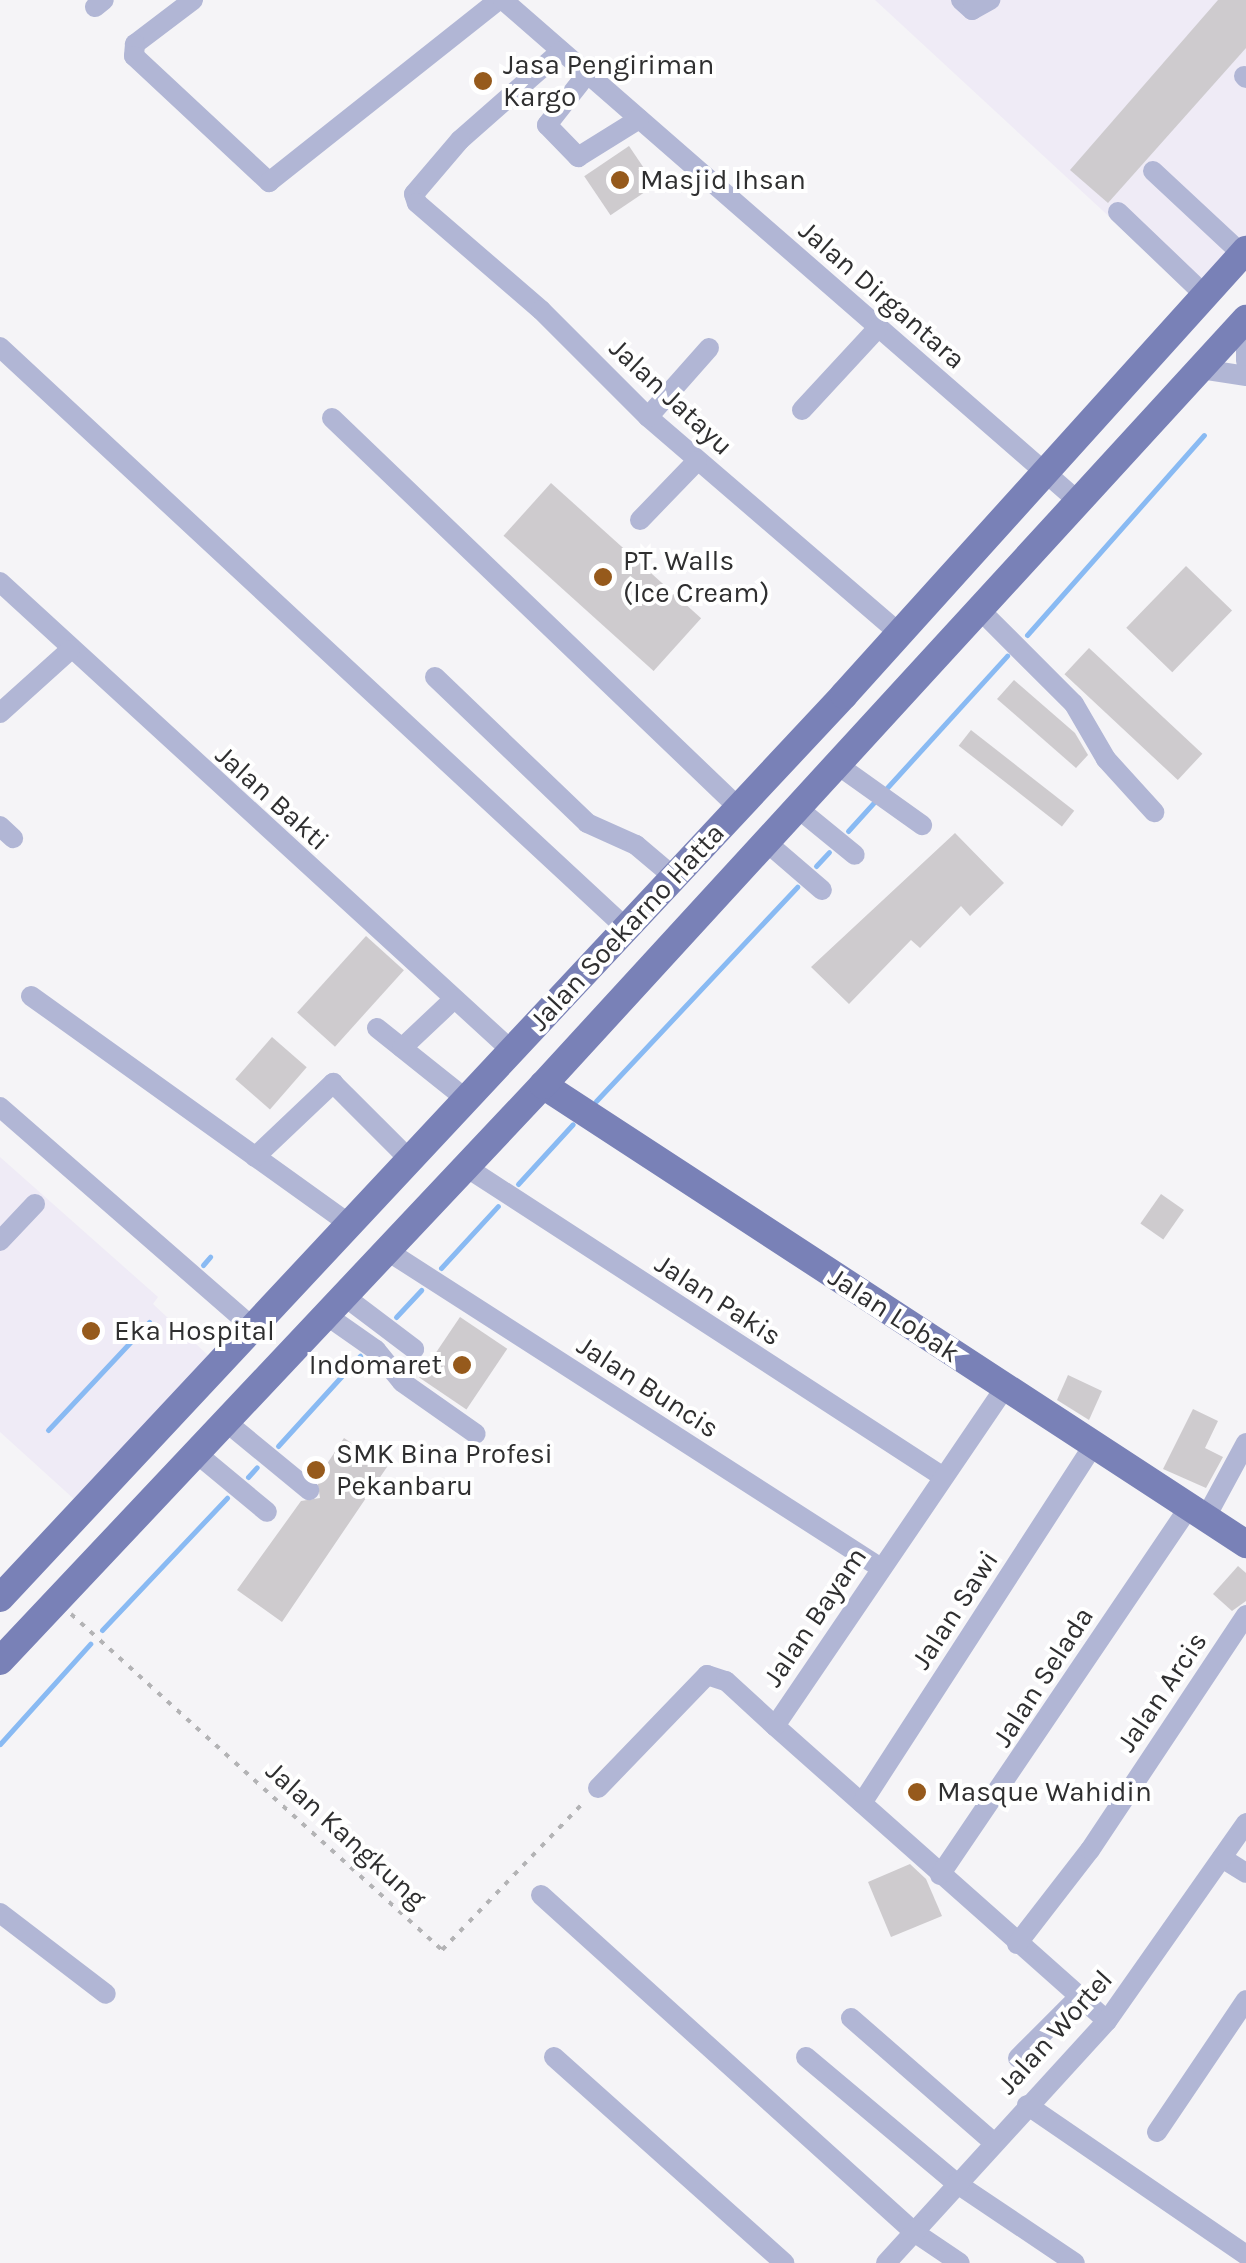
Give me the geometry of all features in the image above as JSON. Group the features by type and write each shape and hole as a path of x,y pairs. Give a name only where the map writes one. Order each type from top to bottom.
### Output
{"main road":[{"name":"Jalan Soekarno Hatta","path":"0,1598 250,1325 675,878 1244,252"},
{"name":"Jalan Soekarno Hatta","path":"0,1661 543,1085 1246,320"},
{"name":"Jalan Lobak","path":"543,1085 1246,1544"}],"street":[{"path":"193,0 135,44 134,56 269,182 501,0"},
{"name":"Jalan Dirgantara","path":"501,0 1079,502"},
{"path":"960,0 972,10 990,0"},
{"name":"Jalan Jatayu","path":"560,51 460,140 414,194 450,232 542,310 648,417 899,633"},
{"path":"587,74 548,125 578,157 638,119"},
{"path":"1153,170 1244,252"},
{"path":"1118,212 1205,295"},
{"path":"802,410 878,328"},
{"path":"1246,340 1246,362"},
{"path":"0,347 627,929"},
{"path":"648,417 709,348"},
{"path":"1200,369 1246,376"},
{"path":"332,418 739,808"},
{"path":"640,520 696,460"},
{"name":"Jalan Bakti","path":"0,582 511,1050"},
{"path":"978,609 1074,704 1106,759 1154,812"},
{"path":"0,713 70,650"},
{"path":"435,677 588,823 636,845 675,878"},
{"path":"835,763 873,795 922,826"},
{"path":"796,806 855,855"},
{"path":"765,840 822,890"},
{"path":"31,996 348,1223"},
{"path":"402,1048 454,1000"},
{"path":"377,1028 466,1099"},
{"path":"255,1158 333,1083 409,1159"},
{"path":"0,1107 250,1325"},
{"name":"Jalan Pakis","path":"466,1167 942,1476"},
{"path":"0,1241 35,1204"},
{"name":"Jalan Buncis","path":"386,1250 881,1568"},
{"path":"335,1305 414,1349"},
{"path":"335,1305 402,1382 476,1434"},
{"name":"Jalan Bayam","path":"598,1788 707,1675 726,1682 775,1726 1005,1388"},
{"path":"225,1421 309,1490"},
{"name":"Jalan Selada","path":"940,1875 1246,1443"},
{"name":"Jalan Sawi","path":"862,1803 1093,1446"},
{"path":"196,1453 266,1512"},
{"name":"Jalan Arcis","path":"1016,1944 1090,1850 1246,1615"},
{"path":"775,1726 1107,2022"},
{"name":"Jalan Wortel","path":"886,2263 992,2141 1107,2022 1246,1822"},
{"path":"1222,1858 1246,1873"},
{"path":"542,1894 914,2232 960,2263"},
{"path":"0,1913 106,1994"},
{"path":"1018,2058 1079,1997"},
{"path":"1158,2132 1246,2000"},
{"path":"850,2018 992,2141"},
{"path":"554,2057 784,2263"},
{"path":"806,2057 956,2182 1075,2263"},
{"path":"1028,2105 1246,2255"}],"path":[{"name":"Jalan Kangkung","path":"56,1600 442,1950 598,1788"}],"shaded area":[{"path":"875,0 1246,0 1246,240 1195,296"},
{"name":"Eka Hospital","path":"0,1157 158,1297 153,1304 211,1358 75,1500 0,1432"}],"building":[{"path":"1218,0 1246,0 1246,48 1108,203 1070,170"},
{"name":"Masjid Ihsan","path":"629,146 655,185 611,215 584,176"},
{"name":"PT. Walls (Ice Cream)","path":"551,483 701,618 654,671 503,536"},
{"path":"1186,566 1232,610 1172,672 1126,628"},
{"path":"1089,648 1202,754 1178,780 1064,674"},
{"path":"1014,680 1075,733 1088,755 1076,768 997,699"},
{"path":"971,730 1074,811 1062,826 959,746"},
{"path":"955,833 1004,883 970,916 961,906 920,948 911,940 849,1004 811,967"},
{"path":"366,936 404,970 335,1047 297,1013"},
{"path":"272,1037 307,1067 270,1109 235,1079"},
{"path":"1161,1194 1184,1210 1163,1240 1140,1223"},
{"name":"Indomaret","path":"460,1317 507,1349 466,1409 419,1378"},
{"path":"1068,1375 1102,1391 1089,1420 1057,1400"},
{"path":"1193,1409 1218,1421 1205,1448 1223,1457 1206,1488 1163,1469"},
{"path":"344,1438 387,1467 282,1622 237,1590 301,1501 320,1498 317,1479"},
{"path":"1238,1566 1246,1573 1246,1601 1232,1611 1213,1594"},
{"path":"910,1864 926,1879 942,1916 891,1937 868,1882"}],"waterway":[{"path":"1027,635 1204,435"},
{"path":"884,791 1007,656"},
{"path":"848,831 877,799"},
{"path":"816,866 829,852"},
{"path":"596,1101 797,887"},
{"path":"518,1184 573,1124"},
{"path":"441,1268 498,1206"},
{"path":"203,1265 210,1257"},
{"path":"396,1317 421,1290"},
{"path":"48,1430 149,1322"},
{"path":"278,1446 360,1356"},
{"path":"248,1477 257,1467"},
{"path":"102,1630 227,1498"},
{"path":"0,1744 90,1644"}],"place":[{"name":"Jasa Pengiriman Kargo","path":"483,81"},
{"name":"Masjid Ihsan","path":"620,180"},
{"name":"PT. Walls (Ice Cream)","path":"603,577"},
{"name":"Eka Hospital","path":"91,1331"},
{"name":"Indomaret","path":"462,1365"},
{"name":"SMK Bina Profesi Pekanbaru","path":"316,1470"},
{"name":"Masque Wahidin","path":"917,1792"}]}
